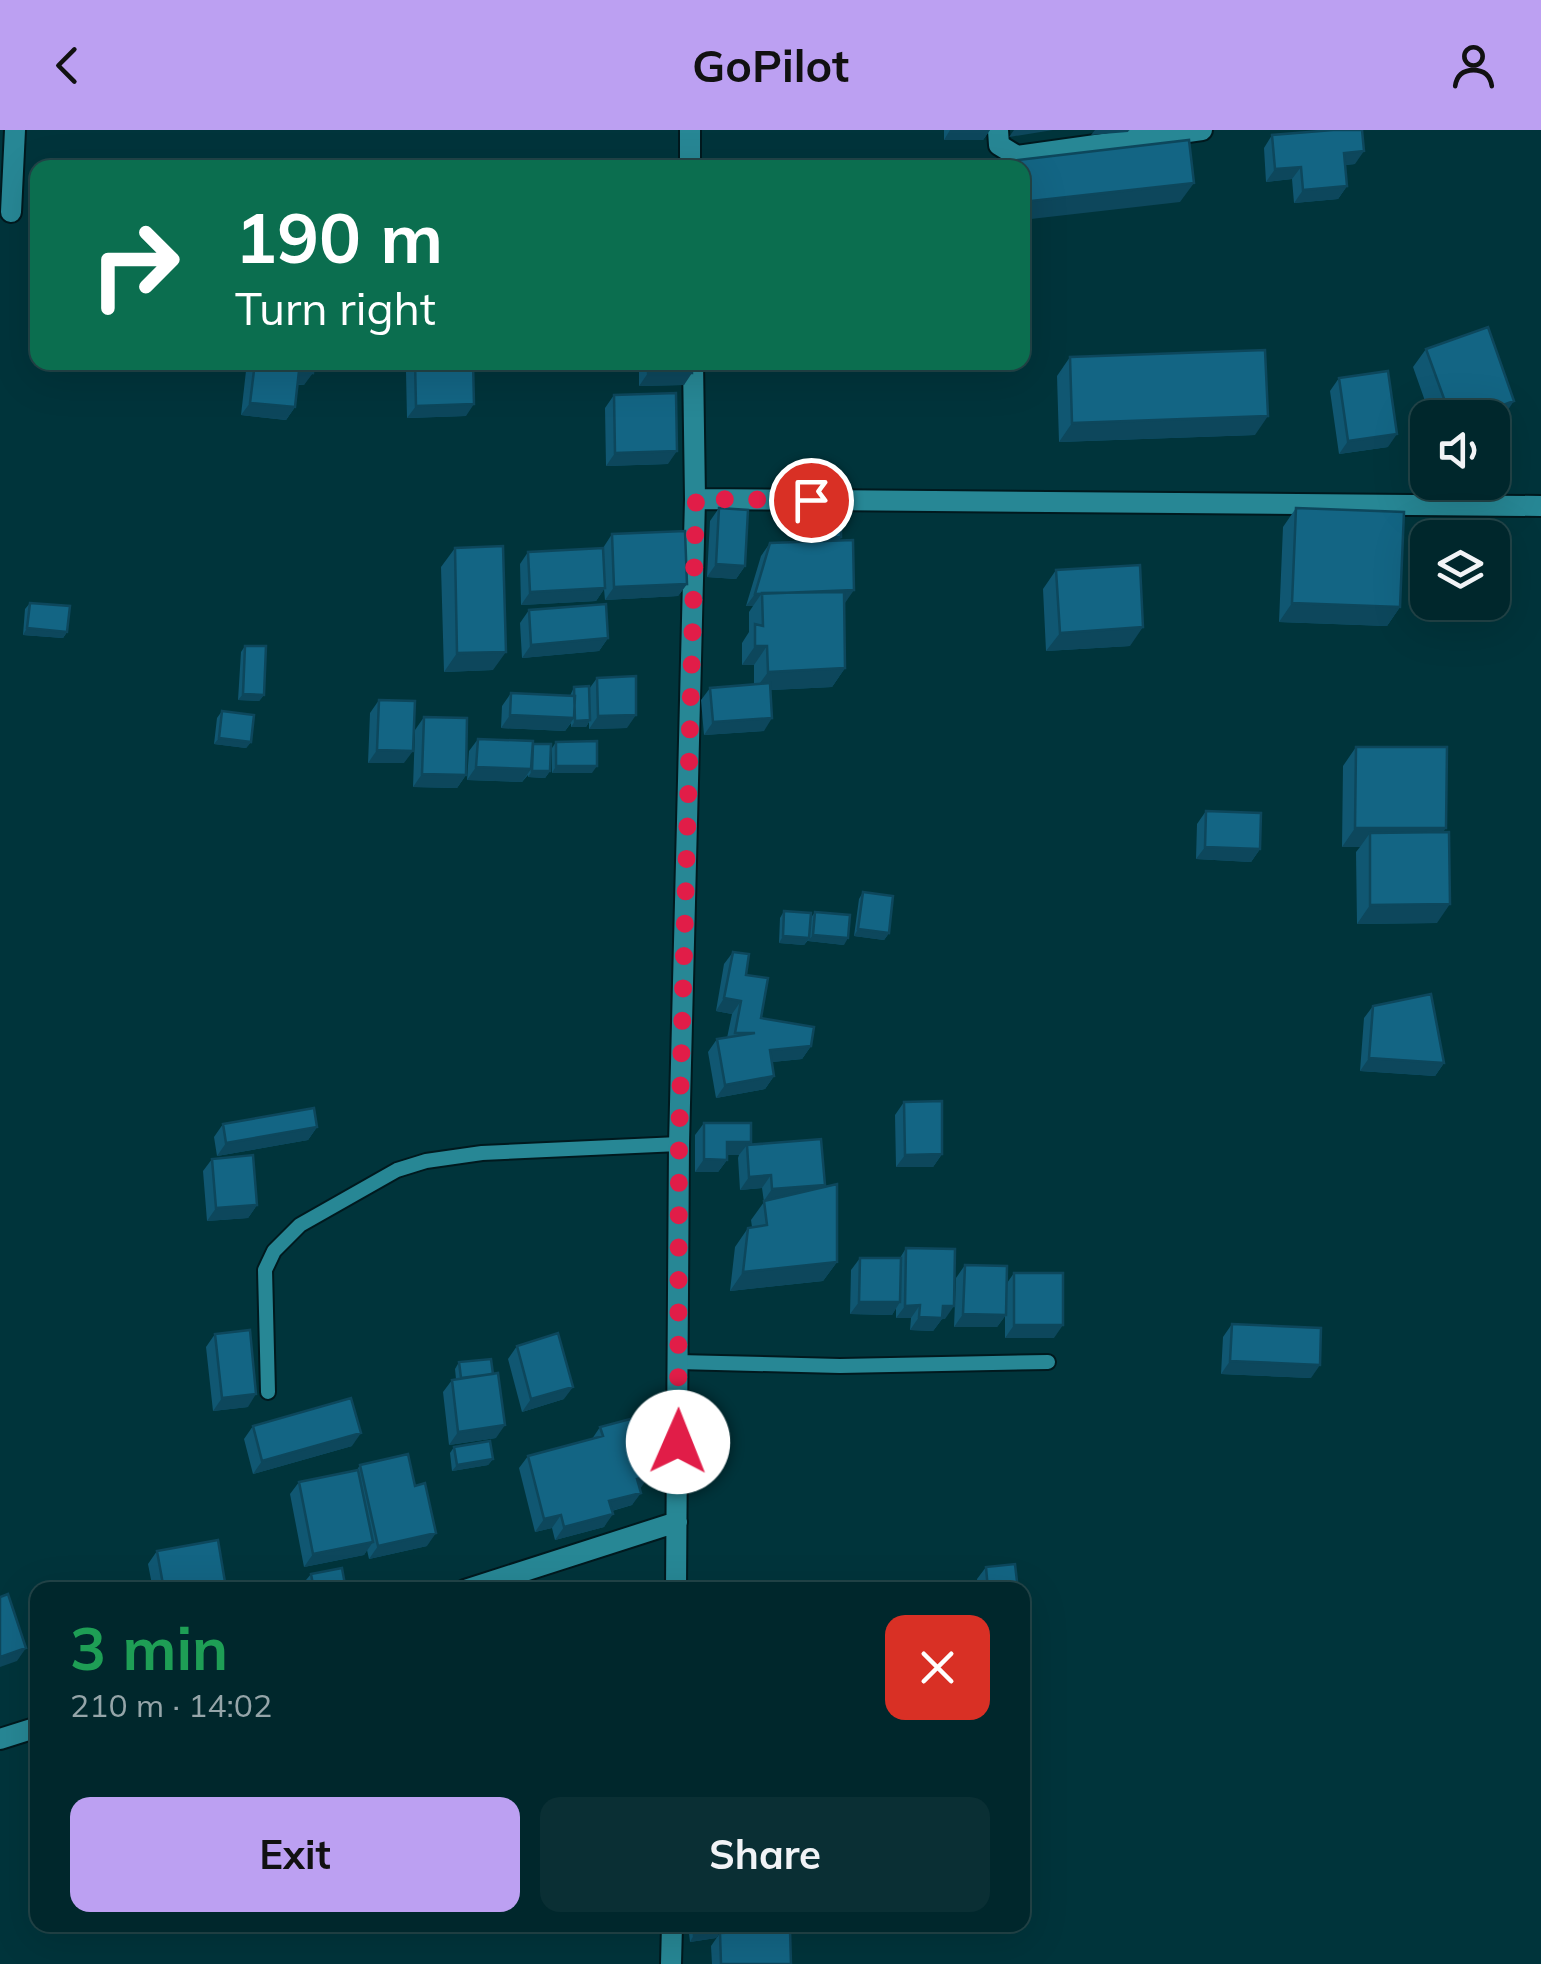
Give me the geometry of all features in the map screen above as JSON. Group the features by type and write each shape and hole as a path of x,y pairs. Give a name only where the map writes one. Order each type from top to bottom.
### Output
{"street":[{"path":"11,212 16,130"},
{"path":"690,130 690,160"},
{"path":"998,130 999,144 1017,156 1202,130"},
{"path":"676,1582 679,1144 696,499 693,370"},
{"path":"696,499 1541,506"},
{"path":"489,1582 677,1522"},
{"path":"0,1739 30,1730"},
{"path":"671,1964 672,1932"}],"lane":[{"path":"268,1392 265,1270 274,1252 300,1224 398,1170 426,1161 482,1153 679,1144"},
{"path":"678,1362 840,1366 1048,1362"}],"building":[{"path":"1362,130 1364,151 1344,153 1347,186 1303,190 1301,167 1275,169 1272,135"},
{"path":"1189,140 1194,183 1030,201 1030,160 1019,160"},
{"path":"1488,327 1514,401 1444,400 1426,349"},
{"path":"1265,350 1268,416 1072,423 1070,357"},
{"path":"254,370 313,370 299,371 295,407 250,403"},
{"path":"415,370 473,370 474,404 416,406"},
{"path":"648,370 692,370 692,373"},
{"path":"1388,371 1397,434 1348,441 1339,378"},
{"path":"676,393 677,451 615,453 614,395"},
{"path":"719,508 748,510 745,566 716,564"},
{"path":"1296,508 1404,512 1400,607 1292,603"},
{"path":"811,512 841,512 841,537 811,538"},
{"path":"685,531 687,584 614,587 612,534"},
{"path":"853,540 854,590 755,594 770,543"},
{"path":"503,546 506,652 457,653 455,548"},
{"path":"603,548 605,588 530,592 528,552"},
{"path":"1140,565 1143,627 1060,633 1056,570"},
{"path":"844,592 845,668 768,672 767,646 755,646 755,624 763,626 762,593"},
{"path":"30,603 70,606 67,632 27,628"},
{"path":"606,604 608,638 531,645 529,610"},
{"path":"245,646 266,646 264,695 243,694"},
{"path":"636,676 636,715 598,716 597,678"},
{"path":"770,683 772,718 713,722 710,688"},
{"path":"589,686 590,720 575,721 574,687"},
{"path":"511,693 575,696 574,718 510,715"},
{"path":"379,700 415,701 413,751 377,750"},
{"path":"222,711 254,715 251,742 219,738"},
{"path":"424,717 467,718 466,775 422,774"},
{"path":"478,739 533,741 531,769 476,767"},
{"path":"597,741 597,766 556,766 556,742"},
{"path":"533,744 551,744 550,771 532,771"},
{"path":"1356,747 1447,747 1446,828 1355,828"},
{"path":"1206,811 1261,813 1260,849 1205,847"},
{"path":"1449,832 1450,904 1370,905 1370,833"},
{"path":"863,892 893,896 889,933 858,929"},
{"path":"784,911 811,913 809,938 783,936"},
{"path":"815,912 850,915 848,938 813,935"},
{"path":"733,952 749,954 746,975 768,978 761,1018 814,1027 811,1046 770,1050 774,1076 725,1085 717,1039 755,1033 735,1033 741,1001 724,998"},
{"path":"1431,994 1444,1063 1369,1058 1373,1006"},
{"path":"942,1101 942,1154 905,1155 904,1102"},
{"path":"314,1108 317,1127 226,1143 223,1124"},
{"path":"704,1123 751,1123 751,1142 727,1142 727,1160 704,1159"},
{"path":"821,1139 825,1185 772,1189 771,1175 749,1177 747,1145"},
{"path":"253,1155 257,1205 216,1208 212,1159"},
{"path":"837,1184 837,1262 743,1272 748,1228 767,1225 764,1201"},
{"path":"906,1248 955,1249 954,1306 943,1306 942,1318 919,1317 920,1305 905,1306"},
{"path":"860,1258 901,1258 900,1302 859,1302"},
{"path":"965,1265 1007,1266 1006,1315 963,1314"},
{"path":"1014,1273 1063,1273 1063,1325 1014,1325"},
{"path":"1232,1324 1321,1328 1320,1365 1230,1361"},
{"path":"250,1330 256,1394 222,1398 215,1334"},
{"path":"558,1333 573,1387 531,1399 517,1346"},
{"path":"491,1359 493,1374 461,1378 459,1362"},
{"path":"498,1373 505,1425 458,1432 452,1380"},
{"path":"351,1398 361,1433 262,1461 253,1426"},
{"path":"634,1418 649,1476 637,1479 641,1493 609,1501 613,1514 564,1527 561,1515 544,1519 528,1456 603,1436 600,1427"},
{"path":"490,1441 493,1459 457,1465 454,1447"},
{"path":"408,1454 415,1486 425,1483 436,1533 378,1546 360,1465"},
{"path":"358,1470 373,1542 313,1554 299,1482"},
{"path":"218,1540 225,1582 163,1582 157,1551"},
{"path":"1015,1564 1017,1582 987,1582 986,1567"},
{"path":"342,1568 345,1582 312,1582 311,1574"},
{"path":"8,1594 26,1648 0,1657 0,1597"},
{"path":"790,1932 791,1964 721,1964 720,1933"}],"route":[{"path":"678,1442 679,1144 696,499 811,500"}]}
